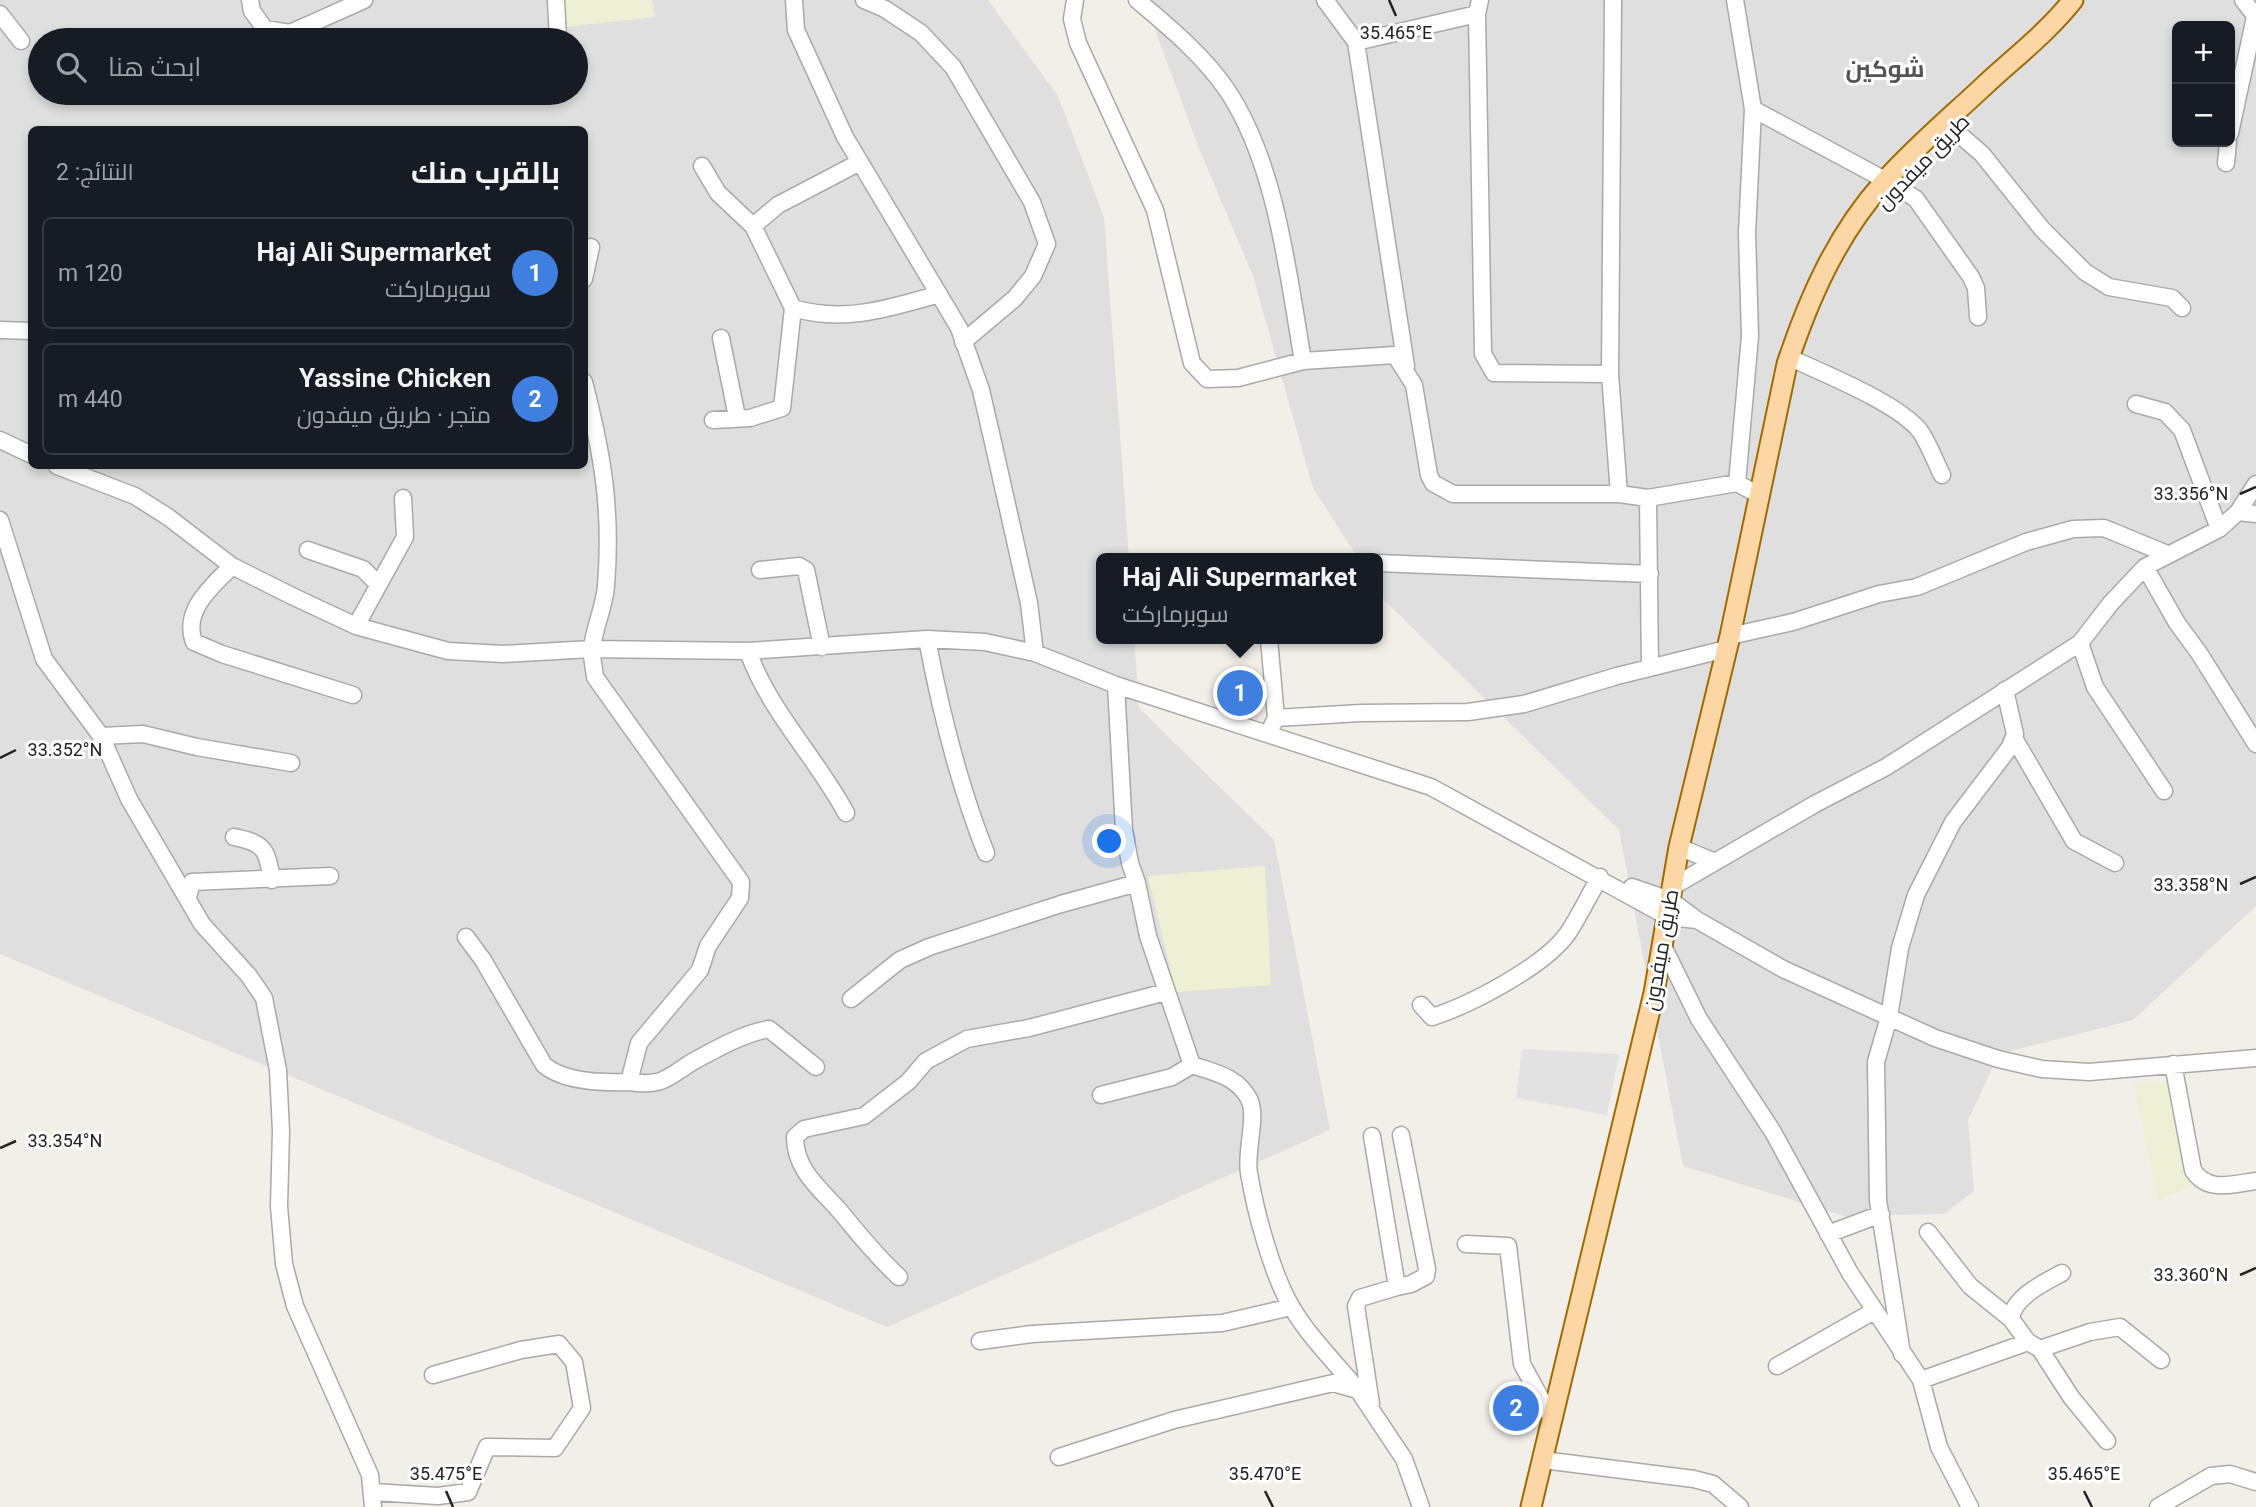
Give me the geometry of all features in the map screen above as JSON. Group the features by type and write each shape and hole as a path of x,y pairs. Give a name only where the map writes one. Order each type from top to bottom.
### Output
{"main road":[{"name":"طريق ميفدون","path":"1531,1507 1654,993 1679,847 1728,642 1757,494 1783,391 1787,364 1812,294 1858,215 2073,0"},
{"name":"طريق ميفدون","path":"1783,391 1815,307 1891,183 2065,26 2085,0"}],"street":[{"path":"250,0 253,11 264,28"},
{"path":"301,28 364,0"},
{"path":"556,0 557,28"},
{"path":"794,0 796,30 860,162 936,295 959,328 981,390 1029,603 1035,653"},
{"path":"864,0 885,9 920,33 953,67 1032,202 1047,244 1033,276 1015,298 963,342"},
{"path":"1075,0 1072,19 1079,43 1155,210 1192,363 1207,379 1221,379 1303,361 1395,355 1407,373 1417,398 1429,475 1442,490 1453,494 1619,495 1648,498 1737,483 1757,494"},
{"path":"1137,0 1210,68 1240,113 1269,184 1303,361"},
{"path":"1325,0 1356,42 1407,373"},
{"path":"1613,0 1610,374 1619,495"},
{"path":"1735,0 1753,109 1746,233 1750,336 1737,483"},
{"path":"2235,111 2256,17 2243,0"},
{"path":"1356,42 1479,7 1483,354 1494,373 1610,374"},
{"path":"0,14 21,41"},
{"path":"1753,109 1916,199 1971,277 1976,288 1978,317"},
{"path":"1953,129 1982,154 2042,229 2085,272 2109,287 2172,298 2182,308"},
{"path":"2225,163 2227,147"},
{"path":"752,226 778,205 860,162"},
{"path":"702,166 718,192 752,226 793,309 782,408 750,418 713,420"},
{"path":"588,261 591,247"},
{"path":"793,309 815,315 857,314 936,295"},
{"path":"0,330 28,331"},
{"path":"720,338 737,417"},
{"path":"1795,360 1875,399 1913,423 1921,432 1942,475"},
{"path":"588,396 600,439 610,536 604,606 594,629 592,649 595,677 743,887 736,907 708,946 694,979 639,1043 629,1082"},
{"path":"2136,404 2165,412 2182,430 2219,528"},
{"path":"0,440 28,453"},
{"path":"65,469 135,496 168,517 232,566 356,626 448,651 503,654 592,649 748,651 928,639 985,642 1035,653 1116,685 1269,735 1357,760 1431,787 1600,877 1670,901 1697,920 1783,969 1889,1017 1998,1059 2042,1069 2089,1072 2256,1058"},
{"path":"1670,901 1715,862 1886,768 2080,643 2111,603 2145,567 2219,528 2238,512 2256,484"},
{"path":"356,626 377,583 405,537 403,498"},
{"path":"1648,498 1650,668"},
{"path":"2238,512 2256,514"},
{"path":"0,520 44,659 102,736 129,799 202,924 249,976 264,998 278,1070 281,1131 279,1206 284,1264 295,1306 370,1475 373,1499 468,1492 487,1447 555,1448 582,1408 574,1362 559,1343 521,1350 432,1375"},
{"path":"1276,718 1361,713 1468,712 1524,704 1650,668 1869,597 1917,587 2026,542 2073,529 2104,528 2167,554"},
{"path":"308,550 363,569 377,583"},
{"path":"1383,563 1650,574"},
{"path":"232,566 204,594 194,613 191,635 194,642 222,654 353,695"},
{"path":"760,570 799,566 806,570 822,647"},
{"path":"2145,567 2176,623 2199,653 2256,744"},
{"path":"928,639 944,728 961,786 986,853"},
{"path":"2080,643 2095,687 2164,791"},
{"path":"1269,644 1276,718 1269,735"},
{"path":"748,651 759,684 830,782 846,813"},
{"path":"1116,685 1124,830 1129,863 1137,883 1148,936 1192,1065"},
{"path":"2004,690 2014,722 2014,738 2074,841 2115,863"},
{"path":"102,736 143,734 197,747 291,763"},
{"path":"1902,1354 1881,1214 1876,1062 1889,1017 1900,948 1916,895 1954,822 2014,738"},
{"path":"234,837 255,841 264,849 272,880"},
{"path":"1679,847 1715,862"},
{"path":"188,897 192,882 330,876"},
{"path":"1421,1005 1432,1017 1456,1009 1476,1000 1555,948 1567,934 1600,877"},
{"path":"852,999 900,960 929,947 1061,904 1137,883"},
{"path":"466,937 544,1065 554,1073 587,1080 648,1084 672,1078 691,1063 718,1049 755,1031 769,1029 816,1067"},
{"path":"1663,946 1710,1039 1773,1132 1828,1234 1874,1311 1921,1380 1939,1447 1970,1507"},
{"path":"1654,993 1676,985 1687,997"},
{"path":"899,1277 873,1254 814,1184 800,1163 795,1137 804,1129 864,1116 908,1082 926,1061 967,1038 1029,1028 1167,992"},
{"path":"2173,1064 2193,1170 2200,1181 2209,1185 2256,1181"},
{"path":"1101,1096 1172,1077 1192,1065"},
{"path":"1192,1065 1240,1083 1251,1104 1248,1171 1261,1225 1291,1307 1358,1390 1404,1459 1421,1507"},
{"path":"1372,1410 1356,1306 1360,1298 1411,1284 1426,1276 1427,1269 1401,1135"},
{"path":"1372,1136 1397,1287"},
{"path":"1828,1234 1881,1214"},
{"path":"1928,1232 1970,1286 2011,1319 2034,1345 2106,1441"},
{"path":"1466,1244 1508,1246 1522,1364 1552,1419"},
{"path":"2011,1319 2018,1304 2034,1290 2062,1273"},
{"path":"980,1341 1032,1335 1222,1323 1291,1307"},
{"path":"1777,1366 1874,1311"},
{"path":"1921,1380 2034,1345 2120,1327 2161,1360"},
{"path":"1059,1457 1174,1420 1333,1383 1358,1390"},
{"path":"1544,1460 1694,1479 1713,1484 1740,1507"},
{"path":"2158,1507 2211,1475 2230,1474 2256,1482"}],"shaded area":[{"path":"0,0 988,0 1058,96 1104,217 1129,553 1096,553 1096,644 1134,644 1139,708 1274,840 1330,1130 887,1327 0,954"},
{"path":"1144,0 2256,0 2256,906 2133,1020 1999,1054 1968,1120 1974,1191 1944,1214 1844,1216 1683,1166 1619,830 1385,601 1383,553 1355,553 1313,488 1253,276 1200,151"},
{"path":"1522,1049 1619,1054 1607,1115 1516,1098"}],"green space":[{"path":"561,0 652,0 655,17 566,27"},
{"path":"1265,866 1271,985 1176,992 1148,876"},
{"path":"2167,1082 2192,1186 2158,1201 2134,1084"}],"place":[{"name":"Haj Ali Supermarket","path":"1240,693"},
{"name":"Yassine Chicken","path":"1516,1408"}],"district":[{"name":"شوكين","path":"1885,69"}]}
